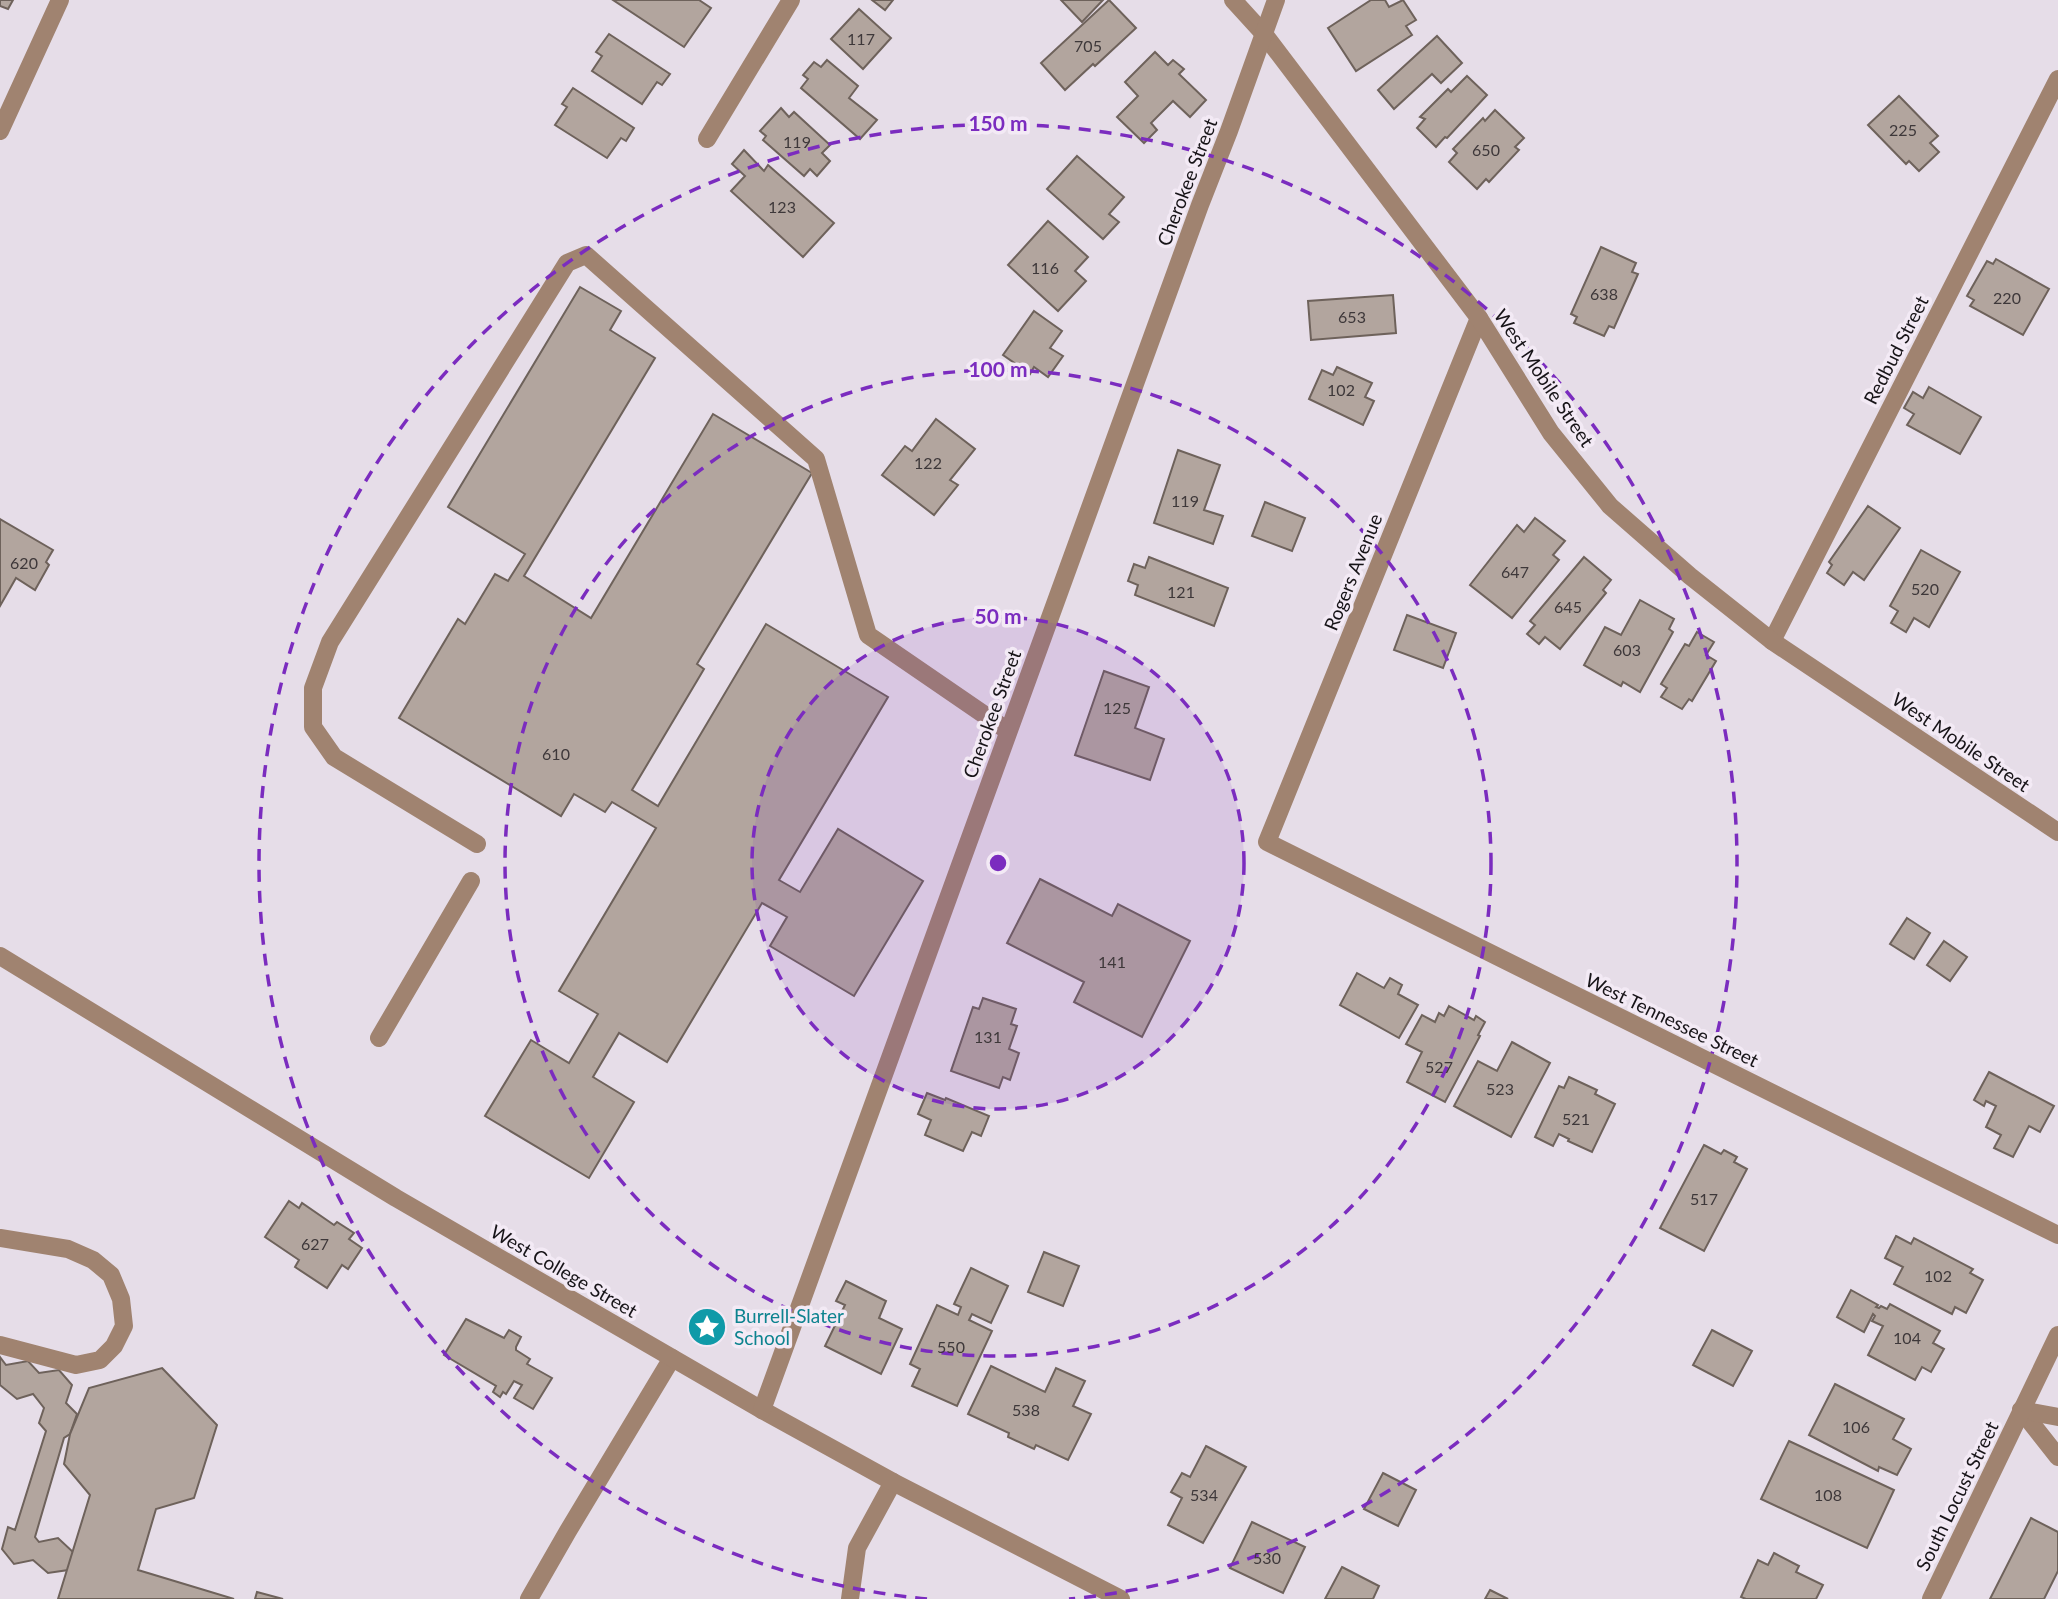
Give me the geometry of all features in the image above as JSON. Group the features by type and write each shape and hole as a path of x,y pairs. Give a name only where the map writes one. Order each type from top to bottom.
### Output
{"street":[{"path":"0,131 60,0"},
{"path":"707,139 791,0"},
{"name":"West Mobile Street","path":"1233,0 1264,34 1479,318 1551,433 1610,506 1690,576 1772,641 2058,832"},
{"name":"Cherokee Street","path":"762,1410 1276,0"},
{"name":"Redbud Street","path":"1772,641 2058,79"},
{"path":"477,844 334,757 313,727 313,688 330,642 560,275 568,263 586,255 816,459 868,635 1008,731"},
{"name":"Rogers Avenue","path":"1267,842 1479,318"},
{"name":"West Tennessee Street","path":"1267,842 2058,1235"},
{"path":"379,1038 471,881"},
{"name":"West College Street","path":"0,956 396,1198 762,1410 893,1482 1121,1599"},
{"path":"0,1238 68,1249 93,1260 110,1275 121,1299 124,1326 114,1346 100,1360 76,1365 0,1345"},
{"name":"South Locust Street","path":"1931,1599 2058,1335"},
{"path":"529,1599 672,1358"},
{"path":"2021,1410 2058,1417"},
{"path":"2021,1410 2058,1457"},
{"path":"850,1599 857,1548 893,1482"}],"building":[{"path":"0,0 13,0 8,9 0,6"},
{"path":"613,0 699,0 711,8 684,47"},
{"path":"872,0 893,0 885,10"},
{"path":"1061,0 1103,0 1082,22"},
{"path":"1109,0 1136,28 1065,90 1041,63"},
{"path":"1371,0 1385,0 1389,7 1403,0 1416,20 1406,26 1412,35 1356,71 1328,28"},
{"path":"859,9 891,38 863,69 831,39"},
{"path":"609,34 670,74 662,85 657,82 642,104 592,71 602,56 596,52"},
{"path":"1437,36 1462,63 1441,83 1432,74 1394,109 1378,90"},
{"path":"1155,52 1168,65 1173,60 1184,69 1179,74 1206,100 1190,117 1173,101 1151,123 1157,130 1144,143 1117,117 1138,96 1125,82"},
{"path":"827,60 858,86 849,98 877,120 860,139 801,88 808,79 803,75 814,62 821,67"},
{"path":"1467,76 1487,95 1436,147 1417,128 1425,119 1420,117 1448,89 1451,92"},
{"path":"573,88 634,128 626,141 621,138 607,158 555,125 567,107 562,104"},
{"path":"1899,96 1938,136 1930,143 1939,152 1919,171 1909,161 1906,164 1868,125"},
{"path":"781,108 789,117 794,112 830,145 822,153 830,161 817,176 810,169 804,176 763,140 766,136 760,131"},
{"path":"1495,110 1524,138 1515,147 1519,150 1489,182 1486,179 1477,189 1449,162 1457,153 1453,149 1483,118 1485,121"},
{"path":"744,150 764,171 768,165 834,223 803,257 731,191 745,176 732,164"},
{"path":"1077,156 1124,197 1109,214 1119,222 1103,239 1047,189"},
{"path":"1048,221 1088,257 1075,271 1086,281 1058,311 1008,265"},
{"path":"1601,247 1636,263 1632,272 1638,274 1614,328 1609,326 1604,336 1574,323 1577,317 1571,314"},
{"path":"1996,259 2049,289 2023,335 1970,306 1974,300 1967,296 1987,261 1993,264"},
{"path":"580,287 621,311 610,330 655,358 524,576 591,618 713,414 812,473 697,664 704,669 632,790 658,806 766,624 888,697 779,880 800,892 838,829 923,881 854,996 770,946 787,917 762,903 667,1062 619,1033 593,1077 634,1102 589,1178 485,1116 531,1040 569,1063 598,1014 559,991 656,828 612,802 605,812 574,794 561,816 399,718 458,619 465,624 495,574 508,581 525,554 448,507"},
{"path":"1393,295 1396,333 1311,340 1308,301"},
{"path":"1034,311 1062,331 1050,348 1063,356 1048,377 1034,367 1030,374 1003,355"},
{"path":"1337,367 1372,383 1365,397 1374,401 1363,425 1309,399 1322,370 1333,375"},
{"path":"1929,387 1981,417 1960,454 1907,425 1914,414 1904,408 1913,392 1923,398"},
{"path":"936,419 975,449 950,480 958,485 934,515 882,475 905,446 912,451"},
{"path":"1178,450 1220,465 1204,510 1223,516 1213,544 1154,523"},
{"path":"1265,502 1305,518 1292,551 1252,536"},
{"path":"1868,506 1900,528 1864,580 1853,572 1844,585 1827,573 1832,565 1829,562"},
{"path":"1535,518 1565,541 1553,555 1559,560 1512,618 1470,585 1517,525 1524,532"},
{"path":"0,519 53,550 46,562 49,565 35,590 16,578 0,606"},
{"path":"1921,550 1960,572 1929,627 1914,618 1906,632 1891,623 1898,611 1890,606"},
{"path":"1149,557 1228,588 1214,626 1135,595 1138,585 1128,581 1134,564 1145,568"},
{"path":"1584,557 1611,580 1603,590 1606,593 1560,649 1545,637 1539,644 1527,634 1535,625 1530,621"},
{"path":"1640,600 1674,619 1669,629 1673,632 1640,692 1623,682 1621,686 1584,665 1605,627 1621,635"},
{"path":"1407,615 1456,633 1443,668 1394,650"},
{"path":"1697,632 1714,642 1706,655 1716,661 1692,701 1689,699 1682,709 1661,697 1667,688 1661,684 1685,644 1689,646"},
{"path":"1104,671 1149,687 1135,728 1164,739 1150,780 1075,755"},
{"path":"1040,879 1112,916 1118,904 1190,941 1142,1037 1074,1002 1084,982 1007,943"},
{"path":"1907,918 1930,933 1914,959 1890,944"},
{"path":"1944,941 1967,957 1950,981 1927,965"},
{"path":"1357,973 1384,988 1390,978 1402,985 1398,994 1418,1005 1399,1038 1340,1005"},
{"path":"983,998 1016,1009 1011,1024 1017,1026 1009,1049 1019,1053 1010,1080 1003,1077 999,1088 951,1071 973,1007 979,1009"},
{"path":"1449,1006 1474,1020 1476,1016 1485,1022 1445,1102 1407,1082 1422,1052 1406,1044 1422,1015 1435,1022 1439,1013 1444,1016"},
{"path":"1512,1042 1550,1063 1511,1137 1454,1106 1478,1061 1497,1071"},
{"path":"1989,1072 2054,1106 2040,1132 2029,1126 2013,1157 1994,1148 2001,1135 1986,1127 1996,1106 1986,1101 1984,1106 1974,1100"},
{"path":"1569,1077 1597,1090 1595,1094 1615,1104 1592,1152 1559,1134 1553,1146 1535,1137 1559,1086 1564,1088"},
{"path":"927,1093 989,1116 981,1136 972,1132 963,1151 925,1135 931,1120 918,1114"},
{"path":"1704,1145 1721,1154 1724,1150 1737,1157 1734,1162 1747,1169 1704,1251 1660,1228"},
{"path":"289,1201 299,1208 302,1203 334,1225 337,1222 354,1233 349,1239 362,1248 348,1269 342,1265 327,1288 295,1267 299,1260 265,1237"},
{"path":"1896,1236 1911,1244 1914,1238 1973,1269 1970,1273 1983,1280 1966,1313 1955,1307 1952,1314 1894,1284 1903,1267 1885,1258"},
{"path":"1044,1252 1079,1266 1063,1306 1028,1292"},
{"path":"971,1268 1008,1286 991,1323 972,1314 969,1320 992,1331 957,1406 912,1386 920,1369 910,1364 937,1305 958,1315 961,1307 954,1304"},
{"path":"846,1281 886,1301 879,1318 902,1329 881,1374 825,1346 845,1305 836,1301"},
{"path":"1851,1290 1878,1305 1876,1307 1887,1309 1890,1304 1940,1331 1933,1343 1944,1349 1931,1372 1922,1367 1915,1380 1868,1355 1883,1326 1872,1321 1875,1316 1873,1314 1864,1332 1837,1317"},
{"path":"466,1319 504,1338 509,1330 521,1337 516,1350 530,1359 527,1364 552,1378 533,1409 514,1398 522,1385 514,1381 506,1394 503,1392 500,1397 493,1392 496,1386 444,1355"},
{"path":"1712,1330 1752,1351 1733,1386 1693,1365"},
{"path":"0,1357 6,1365 28,1361 39,1373 59,1370 72,1385 66,1403 77,1414 70,1434 64,1438 35,1537 39,1542 58,1538 73,1552 68,1570 48,1573 33,1560 14,1564 2,1549 8,1527 15,1530 46,1431 39,1423 44,1408 33,1394 17,1399 0,1385"},
{"path":"991,1366 1045,1392 1056,1368 1085,1381 1073,1406 1091,1414 1068,1460 1036,1445 1034,1449 1008,1437 1009,1433 968,1414"},
{"path":"162,1368 217,1425 194,1498 156,1509 138,1570 234,1599 58,1599 90,1495 64,1464 70,1434 89,1388"},
{"path":"1835,1384 1904,1419 1893,1439 1911,1449 1897,1475 1879,1467 1878,1471 1809,1435"},
{"path":"1789,1441 1894,1490 1867,1548 1761,1499"},
{"path":"1206,1446 1246,1467 1203,1543 1168,1525 1182,1498 1171,1492 1182,1473 1190,1477"},
{"path":"1383,1473 1416,1490 1398,1526 1364,1509"},
{"path":"2031,1518 2058,1532 2058,1571 2044,1599 1990,1599"},
{"path":"1252,1522 1305,1547 1283,1593 1230,1568"},
{"path":"1774,1553 1799,1566 1796,1572 1823,1585 1816,1599 1741,1597 1758,1560 1768,1565"},
{"path":"1342,1567 1379,1586 1373,1599 1325,1599"},
{"path":"1490,1590 1508,1599 1485,1599"},
{"path":"257,1592 283,1599 255,1599"}],"place":[{"name":"Burrell-Slater School","path":"707,1327"}]}
